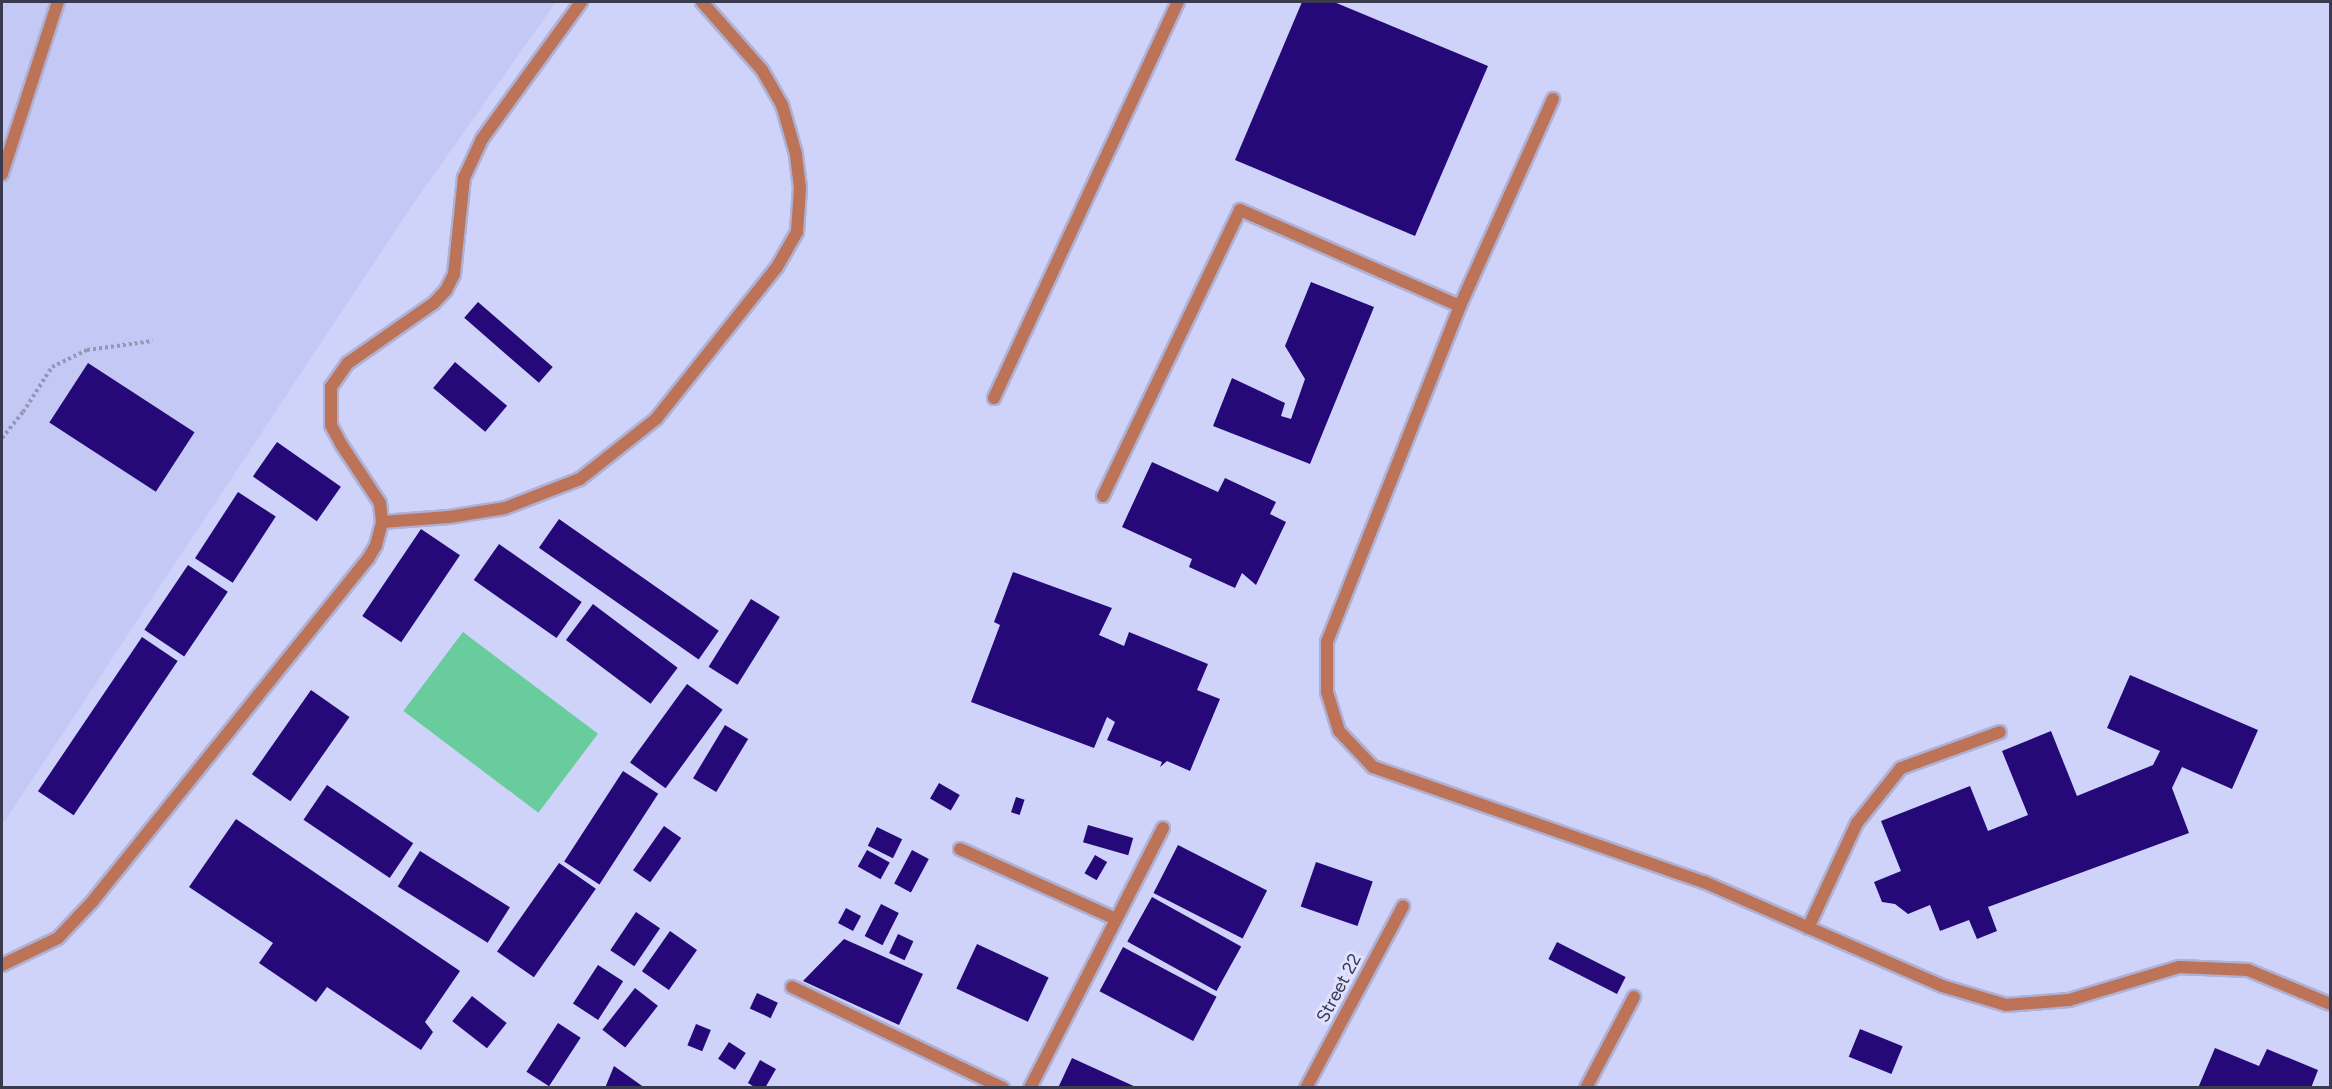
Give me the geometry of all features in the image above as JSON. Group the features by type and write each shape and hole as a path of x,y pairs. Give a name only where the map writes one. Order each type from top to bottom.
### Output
{"street":[{"path":"2,174 58,2"},
{"path":"2,965 58,938 92,903 368,559 376,545 382,522 380,502 340,444 331,425 332,387 348,363 434,303 446,290 454,274 464,178 468,168 482,139 581,2"},
{"path":"382,522 449,517 505,508 580,479 656,419 777,267 797,232 800,188 796,154 782,105 762,70 702,2"},
{"path":"994,398 1178,2"},
{"path":"1553,99 1460,306 1327,642 1327,692 1339,731 1373,767 1704,882 1942,986 2006,1005 2069,1000 2179,967 2248,970 2331,1004"},
{"path":"1103,496 1240,210 1460,306"},
{"path":"1808,928 1857,823 1901,768 2000,732"},
{"path":"1030,1088 1163,828"},
{"path":"960,849 1116,919"},
{"name":"Street 22","path":"1306,1088 1403,906"},
{"path":"792,987 1003,1088"},
{"path":"1586,1088 1634,997"}],"path":[{"path":"2,438 23,412 52,367 87,350 152,341"}],"shaded area":[{"path":"2,2 556,2 411,207 2,825"}],"green space":[{"path":"463,632 598,734 538,813 403,711"}],"building":[{"path":"1302,2 1334,2 1488,66 1415,236 1235,160"},
{"path":"1311,282 1374,307 1310,464 1213,426 1232,378 1285,403 1281,416 1291,419 1305,379 1285,346"},
{"path":"478,302 553,367 539,383 464,318"},
{"path":"455,362 507,406 485,432 433,388"},
{"path":"88,363 195,432 156,492 49,423"},
{"path":"277,442 341,487 317,521 253,476"},
{"path":"1152,462 1218,492 1225,478 1276,502 1270,514 1286,522 1256,585 1242,573 1235,588 1189,567 1192,559 1122,527"},
{"path":"238,492 276,517 233,583 195,558"},
{"path":"559,519 719,631 699,660 539,548"},
{"path":"421,529 460,555 401,642 362,616"},
{"path":"499,544 582,602 556,638 474,580"},
{"path":"188,565 228,592 184,657 144,630"},
{"path":"1013,572 1112,608 1099,635 1124,646 1129,632 1208,664 1197,690 1220,699 1190,771 1167,761 1160,767 1162,762 1107,740 1115,722 1107,717 1094,748 971,702 1000,625 994,622"},
{"path":"751,599 780,617 737,685 709,667"},
{"path":"593,604 678,668 651,704 566,640"},
{"path":"142,637 178,661 74,815 38,791"},
{"path":"2130,675 2258,730 2232,789 2182,767 2172,788 2189,833 1988,907 1997,931 1977,939 1969,920 1940,931 1930,905 1908,914 1895,904 1882,902 1874,882 1901,871 1881,821 1970,786 1988,831 2028,815 2002,751 2051,731 2077,796 2153,765 2160,751 2107,728"},
{"path":"687,684 723,710 666,788 630,762"},
{"path":"311,690 350,717 290,801 252,774"},
{"path":"725,725 748,739 716,792 693,778"},
{"path":"623,771 658,794 599,884 564,862"},
{"path":"939,783 960,795 951,811 930,799"},
{"path":"327,785 413,843 390,878 304,820"},
{"path":"1016,797 1025,800 1020,815 1011,812"},
{"path":"236,819 460,971 425,1022 433,1032 421,1050 327,987 316,1002 259,963 273,943 189,887"},
{"path":"1088,825 1133,838 1128,855 1083,842"},
{"path":"664,826 681,838 650,882 633,870"},
{"path":"877,827 902,839 893,858 868,846"},
{"path":"1178,845 1267,890 1243,939 1153,893"},
{"path":"867,850 890,863 881,879 858,867"},
{"path":"912,850 929,859 911,892 894,884"},
{"path":"420,851 510,907 488,943 398,887"},
{"path":"1095,855 1107,862 1097,880 1084,873"},
{"path":"1316,862 1373,882 1357,926 1301,906"},
{"path":"559,863 596,889 534,977 497,951"},
{"path":"1152,897 1241,946 1216,991 1127,942"},
{"path":"881,904 899,913 882,945 865,936"},
{"path":"846,908 861,916 853,931 838,923"},
{"path":"636,912 660,928 634,966 610,950"},
{"path":"670,931 697,950 669,990 642,971"},
{"path":"898,934 913,941 905,960 889,953"},
{"path":"844,939 923,974 899,1025 803,981"},
{"path":"1557,942 1626,977 1617,994 1548,959"},
{"path":"977,944 1049,977 1028,1022 956,988"},
{"path":"1123,947 1217,997 1193,1041 1100,991"},
{"path":"598,965 623,981 598,1020 573,1004"},
{"path":"635,988 658,1006 625,1048 602,1030"},
{"path":"757,993 778,1003 771,1018 750,1008"},
{"path":"472,996 507,1023 487,1048 452,1021"},
{"path":"558,1023 581,1038 549,1086 526,1072"},
{"path":"696,1024 711,1030 702,1051 687,1045"},
{"path":"1860,1029 1903,1046 1891,1074 1849,1057"},
{"path":"729,1042 746,1053 735,1070 718,1059"},
{"path":"2215,1048 2259,1066 2267,1049 2318,1070 2311,1088 2198,1088"},
{"path":"1072,1058 1138,1088 1058,1088"},
{"path":"760,1060 776,1069 765,1088 756,1088 748,1083"},
{"path":"614,1066 645,1088 605,1088"}]}
